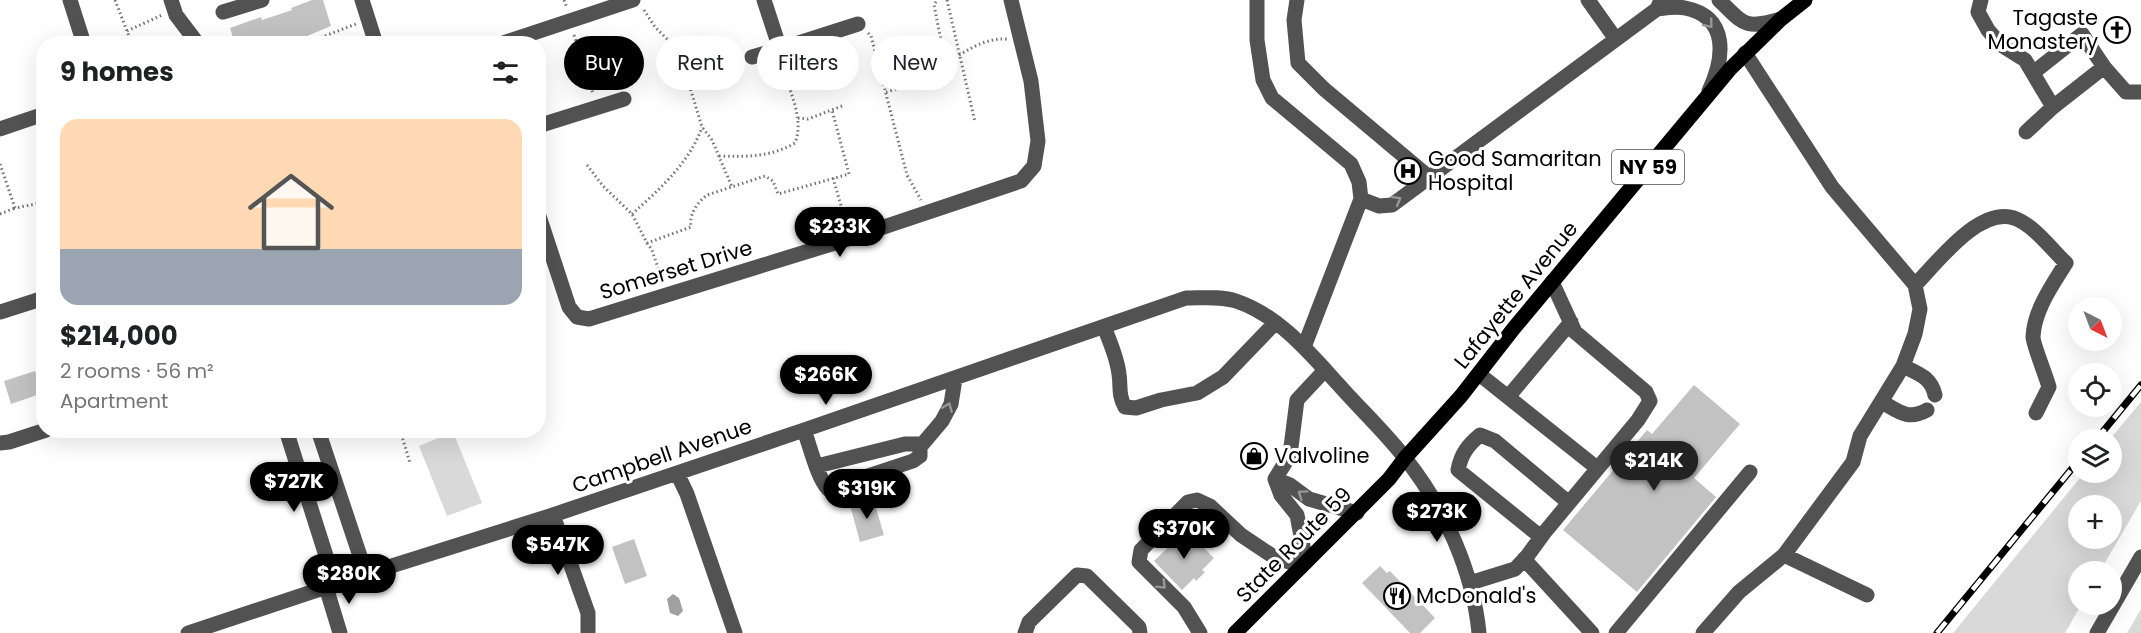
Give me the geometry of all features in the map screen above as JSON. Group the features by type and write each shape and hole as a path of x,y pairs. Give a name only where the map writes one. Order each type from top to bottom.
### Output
{"main road":[{"name":"Lafayette Avenue","path":"1405,458 1461,396 1552,282 1708,95 1745,53 1805,0"},
{"name":"State Route 59","path":"1235,633 1357,513 1405,458"}],"street":[{"path":"70,0 81,36"},
{"path":"223,12 262,0"},
{"path":"362,0 374,36"},
{"path":"764,0 776,36"},
{"name":"Somerset Drive","path":"546,237 569,307 577,317 589,320 851,238 1021,181 1034,166 1038,141 1031,81 1011,0"},
{"path":"1257,0 1257,40 1263,80 1272,98 1351,164 1359,182 1361,199 1304,347"},
{"path":"1297,0 1294,20 1298,63 1324,89 1430,178"},
{"path":"1588,0 1615,38"},
{"path":"1719,0 1742,23 1760,25 1781,19"},
{"path":"1732,0 1731,3 1742,23"},
{"path":"1981,0 1978,12 1988,30 2001,45 2025,60 2053,107"},
{"path":"172,3 176,15 192,36"},
{"path":"524,36 571,20 638,3"},
{"path":"1361,199 1379,206 1392,205 1659,5 1682,7 1697,12 1710,22 1720,40 1721,58 1708,95"},
{"path":"821,36 858,24"},
{"path":"2033,73 2082,34 2104,67 2126,92 2141,92"},
{"path":"1703,633 1739,592 1784,555 1853,462 1860,436 1904,366 1920,309 1915,285 1832,187 1745,53"},
{"path":"752,57 757,56"},
{"path":"2026,132 2053,107 2104,67"},
{"path":"546,123 624,99"},
{"path":"0,129 36,117"},
{"path":"1915,285 1975,226 1993,218 2013,218 2029,226 2066,263 2049,290 2038,316 2033,338 2049,387 2036,413"},
{"path":"1470,583 1515,569 1524,560 1638,420 1650,401 1646,392 1575,332 1552,282"},
{"name":"Campbell Avenue","path":"197,631 366,573 553,515 1186,298 1209,298 1235,301 1267,316 1304,347 1405,458 1423,482 1459,551 1470,583 1479,633"},
{"path":"0,312 36,301"},
{"path":"1508,397 1571,322"},
{"path":"1104,327 1114,352 1119,374 1119,397 1125,407 1136,408 1197,393 1223,377 1275,323"},
{"path":"1904,366 1927,377 1933,386 1935,395"},
{"path":"1275,479 1290,455 1297,400 1325,370"},
{"path":"1479,374 1597,468"},
{"path":"804,430 828,489 913,461 920,456 920,447 942,422 951,404 955,379"},
{"path":"1882,402 1908,416 1919,415 1927,410"},
{"path":"0,443 36,433"},
{"path":"1541,537 1458,470 1461,456 1471,442 1480,435 1495,441 1569,503"},
{"path":"288,438 330,585 340,633"},
{"path":"321,438 366,573"},
{"path":"817,466 905,444 918,444 920,447"},
{"path":"1616,633 1750,472"},
{"path":"677,473 687,494 735,633"},
{"path":"1275,479 1290,485 1309,499 1357,513"},
{"path":"1200,633 1184,607 1139,562 1141,550 1188,502 1197,500 1210,506 1241,535 1274,557 1304,564 1297,515 1281,495 1275,479"},
{"path":"553,515 588,613 588,633"},
{"path":"1784,555 1867,595"},
{"path":"2097,633 2141,557"},
{"path":"1524,560 1592,633"},
{"path":"1027,627 1077,576 1087,576 1139,627 1140,633"}],"path":[{"path":"114,0 129,36"},
{"path":"564,0 597,107"},
{"path":"886,92 945,75 946,66 935,17 934,5 937,0"},
{"path":"947,0 975,122"},
{"path":"127,31 146,23 172,3"},
{"path":"638,3 655,27 679,51 702,127 712,140 732,187"},
{"path":"325,36 369,19"},
{"path":"858,24 871,36 907,175 926,213"},
{"path":"959,55 980,43 998,39 1021,41"},
{"path":"719,156 748,157 783,150 795,143 799,132 798,118 789,90"},
{"path":"798,118 807,118 842,106"},
{"path":"647,243 691,227 690,220 700,200 707,195 765,176 773,181 778,194 849,174 832,110"},
{"path":"632,214 670,177 698,140 702,127"},
{"path":"0,164 15,208"},
{"path":"587,165 603,186 632,214 652,250 666,295"},
{"path":"833,178 851,238"},
{"path":"0,214 36,204"},
{"path":"402,438 410,463"}],"shaded area":[{"path":"2141,402 2141,501 2122,533 2122,495 2068,495 2068,549 2113,549 2106,561 2068,561 2068,615 2075,615 2065,633 1953,633 2076,483 2122,483 2122,429 2118,429"},
{"path":"438,438 455,438 482,503 447,516 419,446"},
{"path":"673,594 679,598 683,611 678,616 670,613 667,599"},
{"path":"2141,609 2141,633 2127,633"}],"building":[{"path":"312,0 323,0 331,26 307,36 232,36 230,28 261,17 262,20 292,10 291,8"},
{"path":"35,371 36,395 11,404 4,381"},
{"path":"1694,385 1740,424 1694,478 1716,497 1637,592 1563,530 1647,430 1652,434"},
{"path":"873,498 884,535 860,542 850,505"},
{"path":"1186,530 1214,558 1202,570 1205,572 1196,581 1194,578 1182,590 1154,561"},
{"path":"634,539 647,576 625,584 612,547"},
{"path":"1380,566 1387,573 1390,571 1435,618 1420,633 1410,633 1362,583"}],"railway":[{"path":"2105,429 2141,385"},
{"path":"1937,633 2068,473"}],"place":[{"name":"Tagaste Monastery","path":"2117,30"},
{"name":"Good Samaritan Hospital","path":"1408,171"},
{"name":"Valvoline","path":"1254,456"},
{"name":"McDonald's","path":"1397,596"}]}
